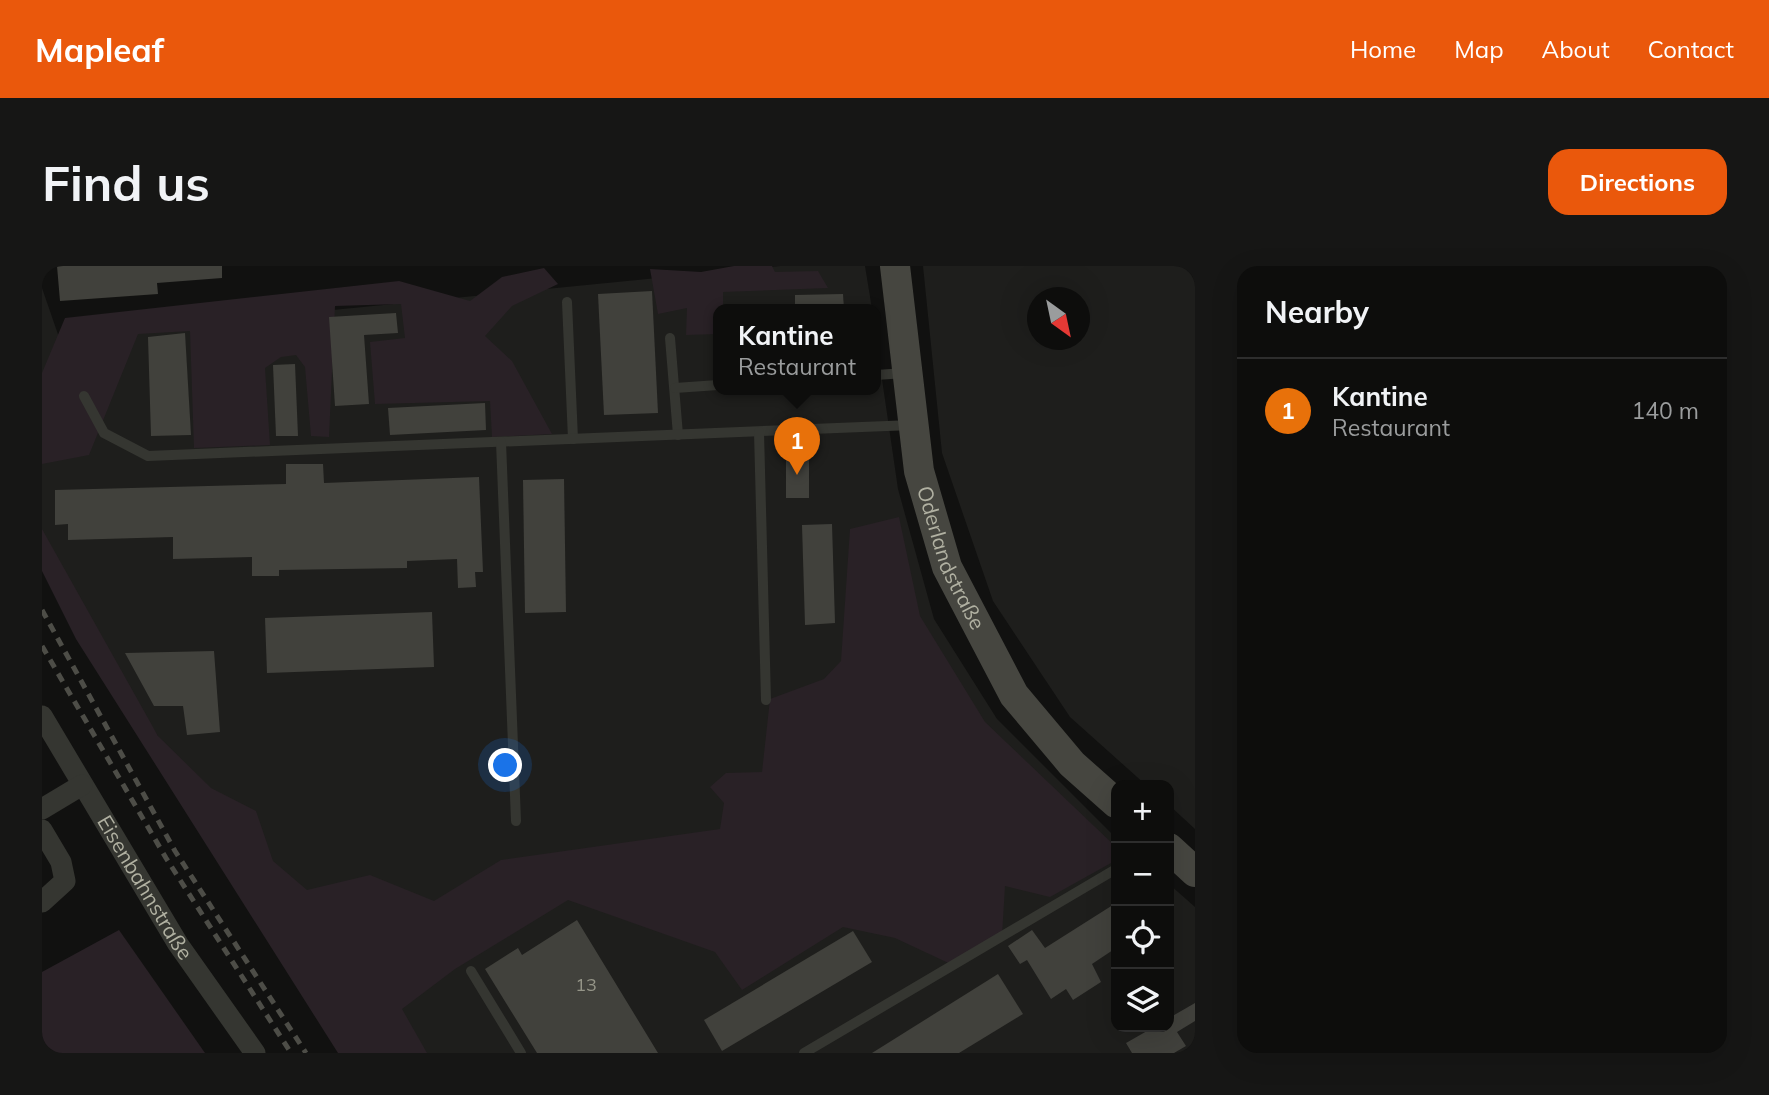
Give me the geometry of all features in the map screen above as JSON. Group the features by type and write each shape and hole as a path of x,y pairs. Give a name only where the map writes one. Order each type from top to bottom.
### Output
{"street":[{"name":"Oderlandstraße","path":"895,266 890,374 912,425 919,471 947,567 994,662 1014,695 1072,764 1111,799"},
{"name":"Eisenbahnstraße","path":"42,716 178,944 255,1053"},
{"path":"42,809 82,785"},
{"path":"42,830 61,862 65,881 52,896 42,902"},
{"path":"1174,853 1195,872"}],"lane":[{"path":"567,302 573,439"},
{"path":"670,338 678,435"},
{"path":"675,388 713,385"},
{"path":"84,396 104,433 148,456 912,425"},
{"path":"759,432 766,700"},
{"path":"501,442 516,821"},
{"path":"804,1053 1111,872"},
{"path":"471,971 521,1053"}],"shaded area":[{"path":"734,266 772,266 775,272 818,271 828,288 723,292 723,304 713,304 713,334 686,335 687,308 658,314 650,269 701,272"},
{"path":"780,266 865,266 871,304 713,304 713,395 881,395 881,372 898,489 934,619 997,719 1111,833 1111,1032 1174,1032 1174,888 1195,907 1195,1053 362,1053 302,966 42,551 42,418 89,334"},
{"path":"923,266 1195,266 1195,829 1174,810 1174,780 1140,780 1070,717 993,601 942,453"},
{"path":"544,268 558,284 512,306 485,336 512,361 552,434 492,437 490,401 375,404 370,342 405,338 401,304 335,306 329,437 311,436 305,367 296,355 281,357 265,368 270,445 194,448 190,331 138,334 89,455 42,464 42,373 65,318 399,281 470,301 502,277"},
{"path":"42,288 61,343 42,380"},
{"path":"899,517 920,616 985,722 1111,842 1111,863 1050,897 1005,886 1002,936 957,967 895,938 843,927 742,990 715,952 568,900 455,969 402,1009 427,1053 338,1053 76,639 42,571 42,529 158,736 211,788 256,811 273,861 307,890 370,875 434,901 501,860 720,829 724,803 710,787 726,773 762,772 770,699 824,679 841,661 850,529"},
{"path":"119,930 205,1053 42,1053 42,972"}],"building":[{"path":"57,266 222,266 222,278 157,283 158,294 60,301"},
{"path":"652,291 658,413 604,415 598,294"},
{"path":"843,294 844,304 795,304 795,295"},
{"path":"396,313 398,333 364,335 369,404 335,406 329,317"},
{"path":"185,333 191,435 151,436 148,337"},
{"path":"295,364 298,436 276,436 273,365"},
{"path":"485,403 486,430 390,435 388,408"},
{"path":"809,452 809,498 786,498 786,453"},
{"path":"286,464 323,464 324,483 479,477 483,572 475,572 476,587 458,588 457,559 407,561 407,568 279,570 279,576 252,576 252,557 173,559 173,537 68,540 68,524 55,525 55,490 286,484"},
{"path":"564,479 566,612 525,613 523,480"},
{"path":"832,524 835,623 805,625 802,525"},
{"path":"432,612 434,667 267,673 265,618"},
{"path":"214,651 220,732 187,735 183,706 154,706 125,653"},
{"path":"1111,906 1111,951 1092,964 1101,982 1073,1000 1066,989 1051,999 1027,960 1020,964 1008,946 1032,930 1045,948"},
{"path":"577,920 658,1053 537,1053 485,969 518,948 522,955"},
{"path":"853,931 872,962 722,1051 704,1020"},
{"path":"998,974 1023,1014 959,1053 872,1053"},
{"path":"1195,1003 1195,1021 1177,1032 1186,1046 1174,1053 1132,1053 1126,1043 1145,1032 1174,1032 1174,1015"}],"railway":[{"path":"42,610 175,851 306,1053"},
{"path":"42,646 166,858 291,1053"}],"place":[{"name":"Kantine","path":"797,475"}]}
